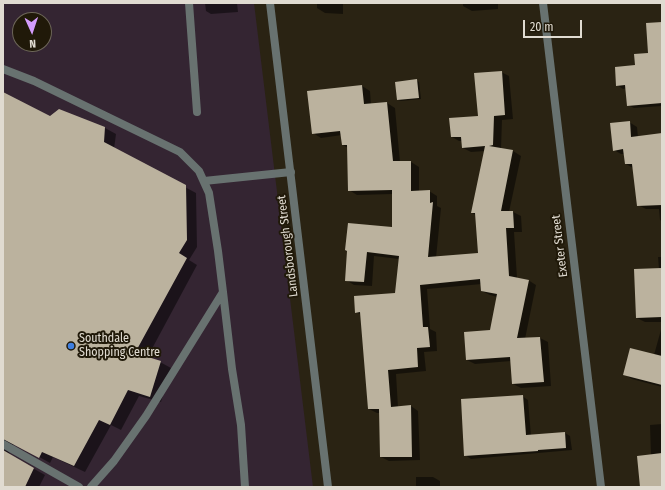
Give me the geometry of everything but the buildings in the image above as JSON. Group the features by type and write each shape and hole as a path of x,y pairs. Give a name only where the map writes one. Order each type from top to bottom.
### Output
{"street":[{"path":"189,3 197,112"},
{"name":"Landsborough Street","path":"270,3 328,487"},
{"name":"Exeter Street","path":"543,3 601,487"},
{"path":"3,69 34,81 180,152 194,164 204,181 212,212 218,251 232,369 241,425 245,487"},
{"path":"204,181 291,172"},
{"path":"91,487 114,461 146,416 222,292"},
{"path":"3,444 79,487"}],"shaded area":[{"name":"Southdale Shopping Centre","path":"3,3 254,3 313,487 3,487"}],"place":[{"name":"Southdale Shopping Centre","path":"71,346"}]}
